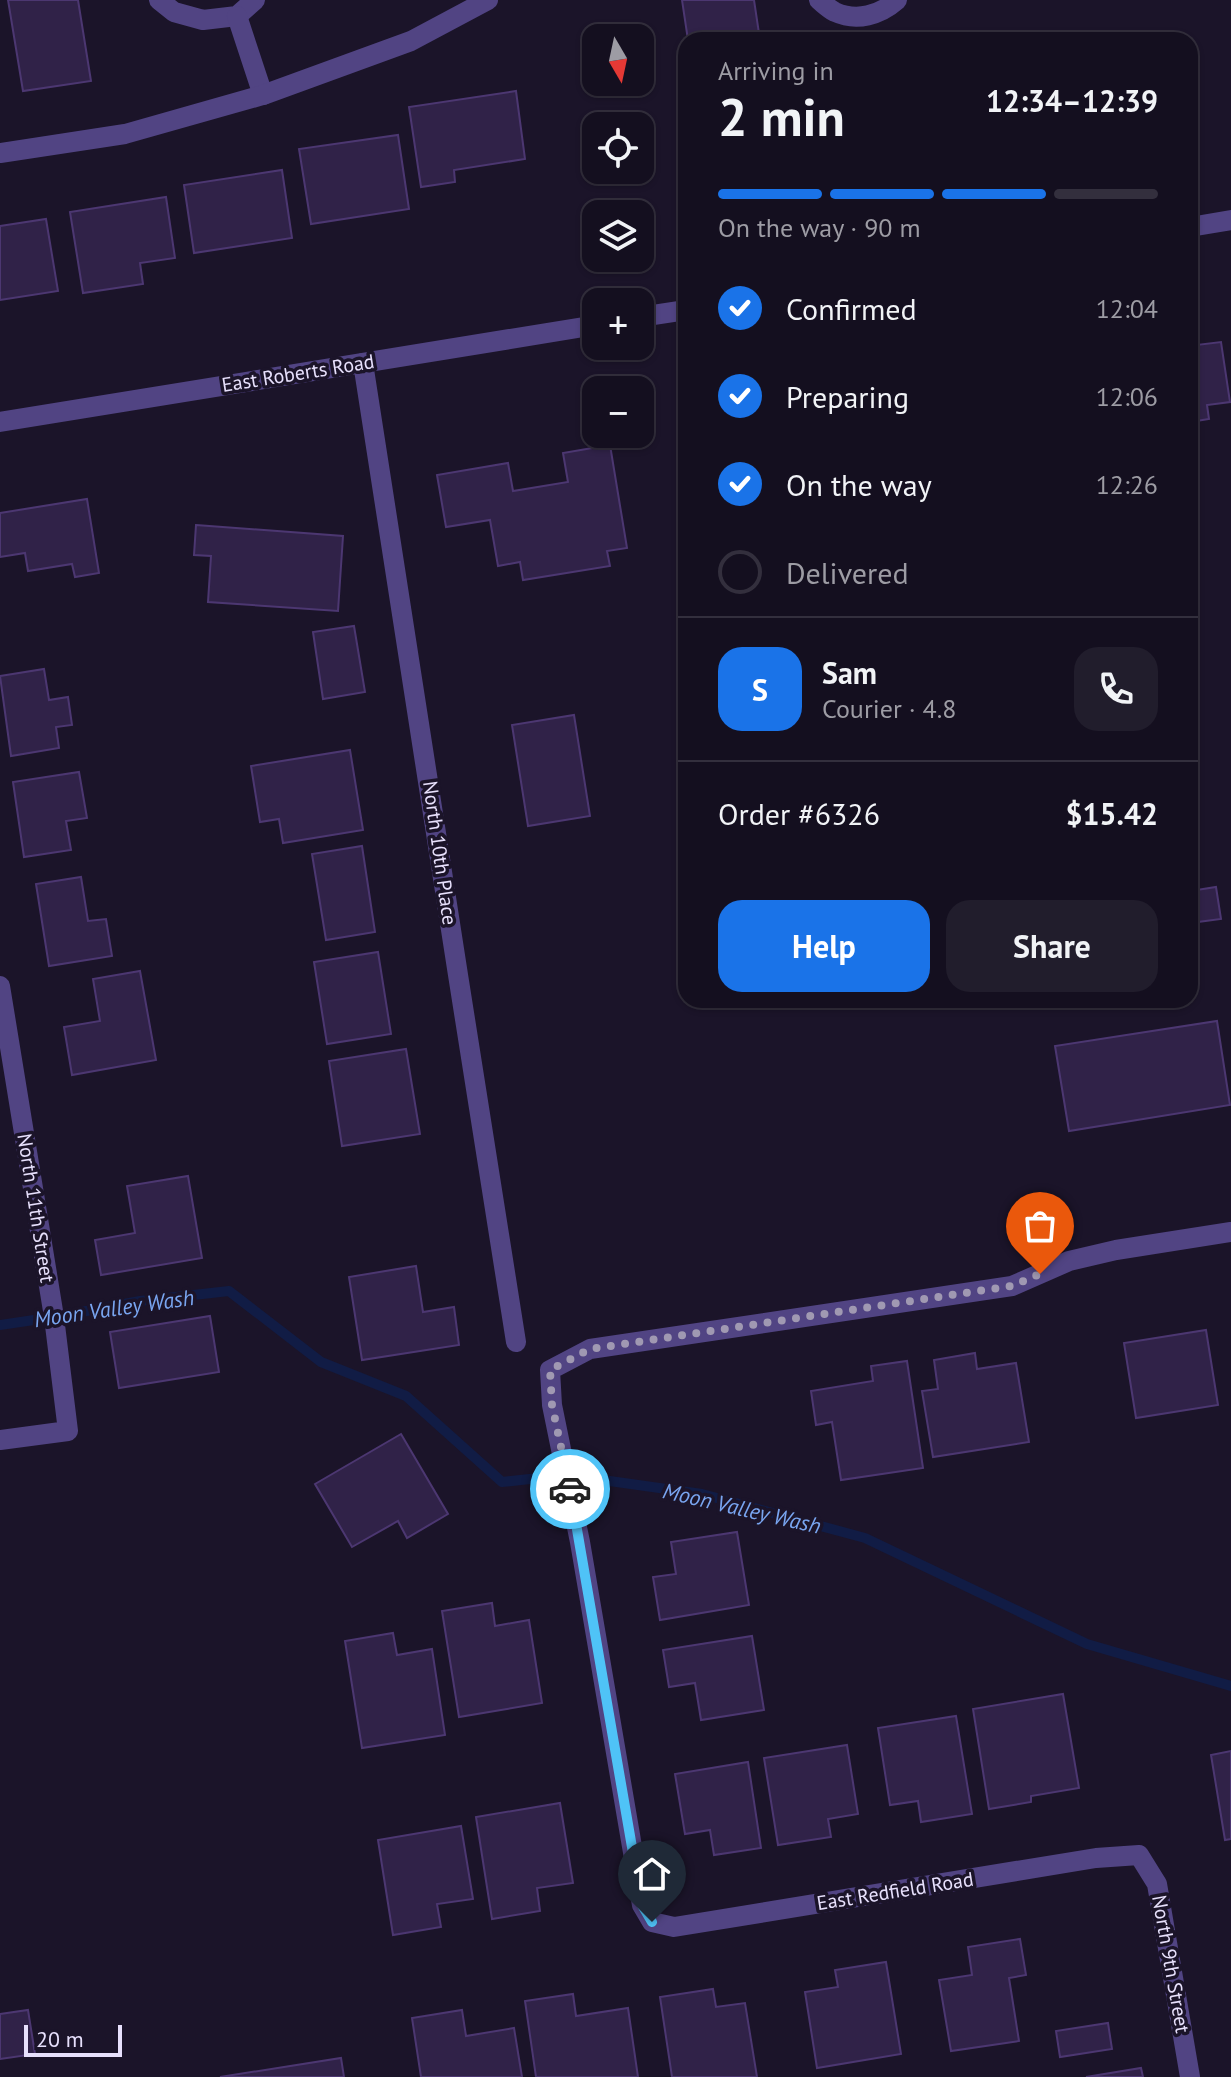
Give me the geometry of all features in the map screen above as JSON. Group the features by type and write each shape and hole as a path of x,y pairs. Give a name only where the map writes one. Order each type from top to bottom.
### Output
{"street":[{"path":"159,0 174,12 203,20 237,16 255,0"},
{"path":"0,153 125,134 263,95 411,41 488,0"},
{"path":"819,0 836,12 860,17 884,11 897,0"},
{"path":"237,16 263,95"},
{"path":"1198,226 1231,220"},
{"path":"654,315 678,311"},
{"name":"East Roberts Road","path":"0,422 582,327"},
{"name":"North 10th Place","path":"363,363 516,1342"},
{"name":"North 11th Street","path":"0,986 54,1317 68,1431 0,1440"},
{"name":"East Redfield Road","path":"1139,1855 1096,1858 674,1927 652,1922 642,1905 580,1542 552,1405 550,1370 590,1349 1012,1286 1069,1261 1116,1250 1231,1232"},
{"name":"North 9th Street","path":"1139,1855 1157,1884 1190,2077"}],"building":[{"path":"8,0 78,0 91,81 23,91"},
{"path":"682,0 754,0 759,32 687,32"},
{"path":"516,91 525,159 454,170 455,182 421,187 409,107"},
{"path":"398,135 409,209 311,224 299,149"},
{"path":"282,170 292,238 194,253 184,185"},
{"path":"166,197 175,258 140,263 143,284 83,293 70,212"},
{"path":"46,219 58,291 0,300 0,226"},
{"path":"1221,342 1230,402 1207,405 1209,419 1198,421 1198,345"},
{"path":"610,448 627,548 607,551 610,566 523,580 520,562 498,566 490,520 446,527 437,475 508,463 513,491 568,482 563,453"},
{"path":"87,499 99,573 75,577 72,564 28,571 25,553 0,557 0,513"},
{"path":"196,525 343,536 338,611 208,602 211,556 194,555"},
{"path":"354,626 365,692 323,699 313,632"},
{"path":"44,669 49,700 68,697 72,725 56,727 59,748 11,756 0,676"},
{"path":"574,715 590,816 528,826 512,725"},
{"path":"350,750 363,830 283,843 279,819 260,822 251,766"},
{"path":"79,772 87,818 66,821 71,850 24,857 13,782"},
{"path":"362,846 375,932 326,940 312,854"},
{"path":"81,877 88,921 106,919 112,956 49,966 36,884"},
{"path":"1216,887 1221,919 1198,922 1198,890"},
{"path":"378,952 391,1034 327,1044 314,962"},
{"path":"140,971 156,1060 72,1075 64,1027 100,1021 93,979"},
{"path":"1217,1021 1230,1105 1069,1131 1055,1046"},
{"path":"406,1049 420,1134 342,1146 329,1061"},
{"path":"188,1176 202,1258 101,1275 95,1240 135,1233 127,1186"},
{"path":"416,1266 423,1312 454,1307 459,1345 362,1360 349,1277"},
{"path":"210,1316 219,1372 119,1388 110,1332"},
{"path":"1206,1330 1218,1405 1136,1418 1124,1343"},
{"path":"975,1353 977,1369 1016,1363 1029,1442 933,1457 922,1391 938,1389 934,1360"},
{"path":"907,1361 923,1468 841,1480 832,1422 816,1425 811,1391 873,1381 871,1366"},
{"path":"401,1434 448,1514 407,1538 398,1521 352,1547 315,1484"},
{"path":"737,1532 749,1605 660,1620 653,1577 676,1574 671,1542"},
{"path":"492,1603 495,1626 529,1620 542,1703 459,1717 442,1611"},
{"path":"393,1633 397,1655 432,1649 445,1735 362,1748 345,1641"},
{"path":"752,1636 764,1710 701,1720 695,1683 669,1687 663,1650"},
{"path":"1063,1694 1079,1788 1031,1796 1031,1802 989,1809 973,1709"},
{"path":"956,1716 972,1814 921,1822 918,1801 890,1805 878,1728"},
{"path":"847,1745 858,1814 828,1819 831,1837 778,1845 764,1758"},
{"path":"1231,1751 1231,1839 1225,1840 1211,1755"},
{"path":"748,1762 761,1848 714,1855 710,1830 685,1834 675,1774"},
{"path":"560,1803 573,1883 537,1888 540,1911 492,1919 476,1817"},
{"path":"461,1826 473,1899 437,1904 441,1927 393,1935 378,1840"},
{"path":"1020,1939 1026,1975 1009,1978 1019,2041 951,2051 939,1980 972,1975 968,1947"},
{"path":"886,1962 901,2054 817,2068 805,1992 838,1987 835,1970"},
{"path":"713,1989 716,2007 745,2003 757,2077 672,2077 660,1997"},
{"path":"573,1994 576,2016 628,2008 638,2077 536,2077 525,2001"},
{"path":"28,2010 35,2054 0,2059 0,2014"},
{"path":"462,2010 466,2036 514,2028 522,2077 421,2077 412,2018"},
{"path":"1108,2023 1112,2049 1060,2057 1056,2031"},
{"path":"341,2058 344,2077 220,2077"},
{"path":"1141,2068 1143,2077 1086,2077"}],"waterway":[{"name":"Moon Valley Wash","path":"0,1325 140,1301 229,1291 321,1362 406,1396 502,1482 567,1475 702,1494 865,1538 1087,1644 1231,1686"}],"way so far":[{"path":"570,1489 552,1405 550,1370 590,1349 1012,1286 1040,1274"}],"route":[{"path":"570,1489 642,1905 652,1922"}]}
